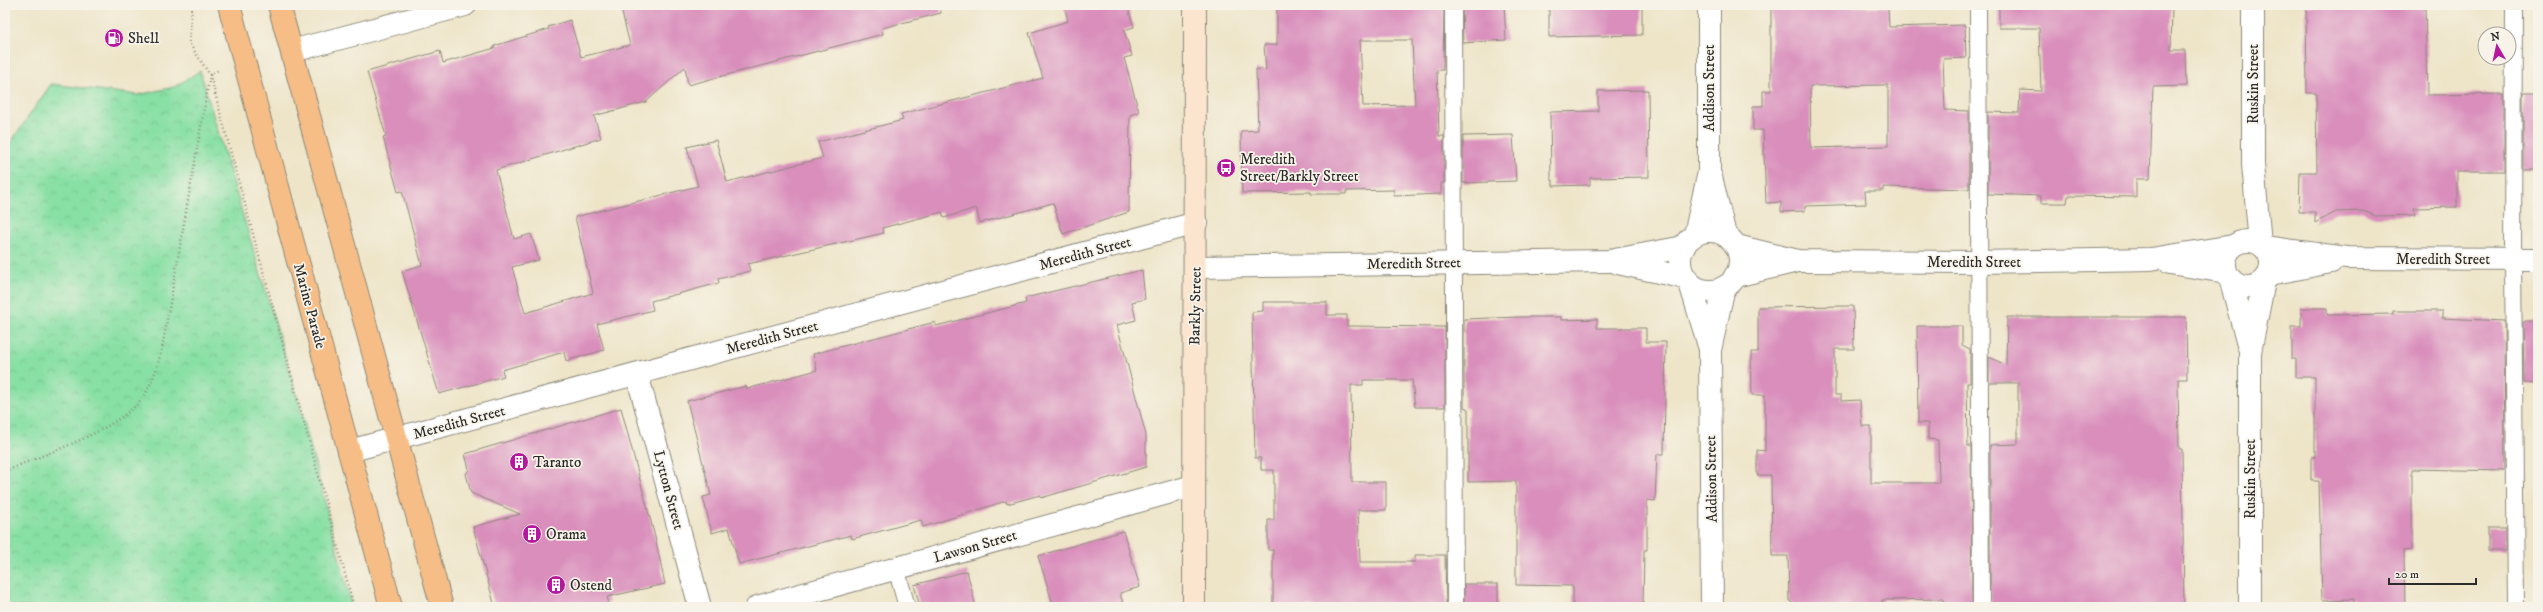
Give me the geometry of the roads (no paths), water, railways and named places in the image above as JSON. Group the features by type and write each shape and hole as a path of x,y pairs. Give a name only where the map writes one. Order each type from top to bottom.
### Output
{"main road":[{"name":"Marine Parade","path":"229,5 391,607"},
{"path":"280,5 442,607"},
{"name":"Barkly Street","path":"1194,607 1193,486 1196,267 1195,5"}],"street":[{"path":"292,50 465,5"},
{"name":"Addison Street","path":"1689,241 1709,172 1709,5"},
{"name":"Ruskin Street","path":"2249,245 2253,164 2253,5"},
{"name":"Addison Street","path":"1709,172 1731,240"},
{"name":"Meredith Street","path":"349,451 1196,223"},
{"path":"1710,231 1731,240 1740,262 1730,282 1707,290 1688,281 1680,263 1689,241 1710,231"},
{"name":"Meredith Street","path":"1731,240 1798,261 1978,262 2151,259 2249,245 2347,258 2538,259"},
{"name":"Meredith Street","path":"1196,267 1454,262 1609,261 1689,241"},
{"path":"2249,245 2271,260 2267,278 2258,286 2244,288 2228,276 2225,258 2249,245"},
{"name":"Meredith Street","path":"2267,278 2347,258"},
{"name":"Meredith Street","path":"2151,259 2228,276"},
{"name":"Meredith Street","path":"1609,261 1688,281"},
{"name":"Meredith Street","path":"1730,282 1798,261"},
{"name":"Ruskin Street","path":"2228,276 2250,352"},
{"name":"Ruskin Street","path":"2250,607 2250,352 2267,278"},
{"name":"Addison Street","path":"1688,281 1710,350"},
{"name":"Addison Street","path":"1712,607 1710,350 1730,282"},
{"name":"Lytton Street","path":"638,374 700,607"},
{"name":"Lawson Street","path":"757,607 1193,486"}],"lane":[{"path":"1453,5 1455,607"},
{"path":"1978,5 1978,262 1981,607"},
{"path":"2514,5 2513,259 2516,607"},
{"path":"896,568 907,607"}],"place":[{"name":"Shell","path":"114,38"},
{"name":"Meredith Street/Barkly Street","path":"1226,168"},
{"name":"Taranto","path":"519,462"},
{"name":"Orama","path":"532,534"},
{"name":"Ostend","path":"556,585"}]}
